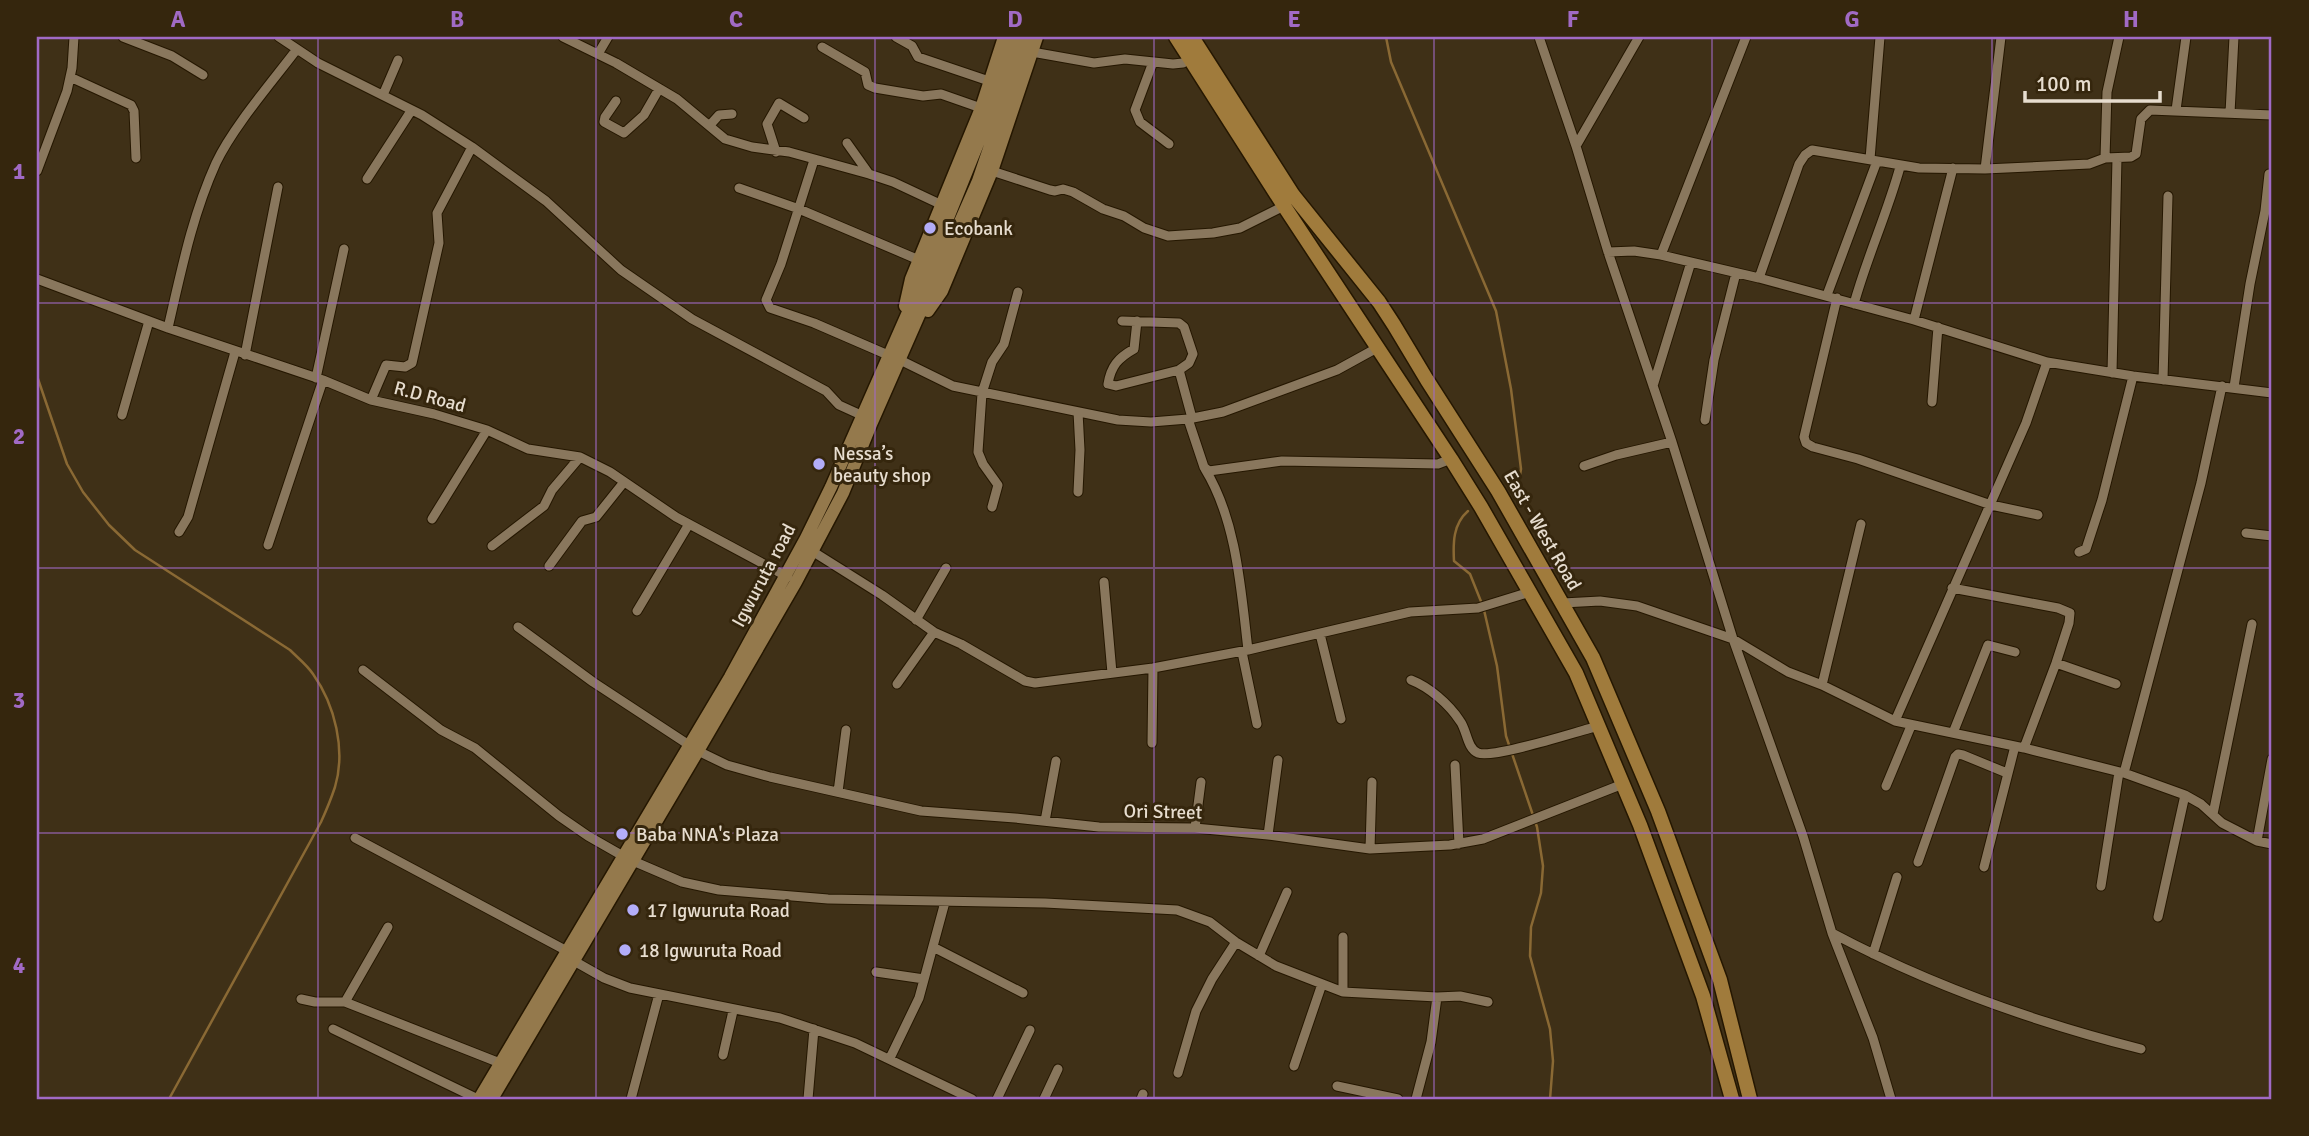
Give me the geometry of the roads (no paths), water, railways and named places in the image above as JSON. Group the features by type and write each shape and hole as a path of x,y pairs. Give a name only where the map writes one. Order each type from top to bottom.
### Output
{"main road":[{"path":"907,329 911,279 981,108 1004,37"},
{"path":"907,329 942,291 992,171 1032,52 1026,37"},
{"name":"Igwuruta road","path":"791,579 812,551 843,493 931,260 979,141 1026,37"},
{"name":"East - West Road","path":"1176,37 1293,195 1379,302 1498,491 1593,658 1658,811 1720,980 1750,1099"},
{"name":"East - West Road","path":"1192,37 1284,206 1451,459 1576,673 1623,784 1703,996 1732,1099"},
{"name":"Igwuruta road","path":"492,1099 570,956 791,579 861,415 894,358"},
{"name":"Igwuruta road","path":"479,1099 570,956"}],"street":[{"path":"37,171 70,77 74,37"},
{"path":"123,37 172,56 202,75"},
{"path":"279,37 318,63 422,115 472,147 546,201 621,270 692,319 826,391 839,405 861,415"},
{"path":"563,37 677,99 725,139 776,152 789,152 869,174 942,205"},
{"path":"598,54 608,37"},
{"path":"896,37 912,46 918,57 989,81"},
{"path":"1539,37 1672,442 1733,639 1804,836 1832,933 1873,1038 1891,1099"},
{"path":"1576,146 1639,37"},
{"path":"1661,255 1746,37"},
{"path":"1827,295 1873,160 1880,37"},
{"path":"1985,169 2001,37"},
{"path":"2105,159 2108,92 2119,37"},
{"path":"2176,110 2186,37"},
{"path":"2230,113 2234,37"},
{"path":"822,47 865,72 868,85 875,88 923,96 941,94 981,108"},
{"path":"168,328 189,237 216,163 297,49"},
{"path":"1032,52 1094,63 1125,59 1183,63 1191,58"},
{"path":"383,95 398,61"},
{"path":"1153,61 1135,110 1140,122 1169,144"},
{"path":"70,77 131,105 134,111 136,158"},
{"path":"616,101 604,122 624,133 645,115 659,89"},
{"path":"776,152 767,124 779,103 804,118"},
{"path":"366,179 411,111"},
{"path":"1759,278 1799,164 1812,150 1900,167 1985,169 2089,164 2105,159 2131,157 2138,152 2141,119 2147,111 2272,115"},
{"path":"710,125 719,115 732,114"},
{"path":"847,144 869,174"},
{"path":"371,400 386,365 405,367 412,363 439,243 437,213 472,147"},
{"path":"2112,373 2117,158"},
{"path":"814,160 781,264 766,300 771,308 814,323 953,386 1118,419 1151,422 1190,419 1223,412 1283,391 1337,370 1377,348"},
{"path":"1854,304 1874,240 1888,210 1900,167"},
{"path":"1914,320 1953,168"},
{"path":"992,171 1050,190 1063,189 1073,192 1103,209 1125,216 1144,228 1168,236 1240,228 1284,206"},
{"path":"2234,387 2269,174"},
{"path":"245,355 278,187"},
{"path":"738,188 799,209 919,260"},
{"path":"2164,380 2168,196"},
{"path":"268,545 319,379 344,249"},
{"path":"1608,252 1634,251 1661,255 1827,295 2047,362 2133,376 2272,393"},
{"path":"1652,387 1691,262"},
{"path":"1705,420 1714,360 1736,273"},
{"name":"R.D Road","path":"37,279 371,400 434,414 487,430 528,449 580,457 689,524 791,579"},
{"path":"992,507 998,485 978,452 982,393 992,362 1004,344 1018,292"},
{"path":"1837,298 1808,416 1805,443 1991,505 2038,515"},
{"path":"122,415 149,321"},
{"path":"1122,321 1138,321 1182,325 1193,354 1189,363 1179,370 1116,386 1108,384 1118,358 1134,349 1138,321"},
{"path":"1932,402 1938,327"},
{"path":"179,532 188,517 235,352"},
{"path":"1895,721 2026,423 2047,362"},
{"path":"1179,370 1205,469 1212,480 1236,551 1245,651 1257,724"},
{"path":"2079,552 2086,549 2102,500 2133,376"},
{"path":"2101,886 2122,773 2200,483 2222,386"},
{"path":"1078,412 1078,492"},
{"path":"432,519 487,430"},
{"path":"1584,466 1616,454 1672,442"},
{"path":"492,546 544,506 552,491 580,457"},
{"path":"1205,469 1214,471 1282,461 1438,464 1451,459"},
{"path":"549,566 582,521 596,517 624,482"},
{"path":"636,611 689,524"},
{"path":"1822,685 1861,524"},
{"path":"2246,533 2272,536"},
{"path":"812,551 882,594 934,632 961,644 1025,681 1035,682 1153,668 1245,651 1419,611 1478,608 1530,592"},
{"path":"916,620 946,568"},
{"path":"1104,582 1112,673"},
{"path":"1952,588 2068,612 2070,616 2056,663 2007,772 1984,867"},
{"path":"1563,603 1609,602 1637,606 1733,639 1779,667 1895,721 2020,747 2122,773 2185,795 2201,804 2222,823 2257,841 2272,844"},
{"path":"2213,814 2252,624"},
{"name":"Ori Street","path":"518,627 593,682 694,748 727,765 770,778 922,811 1099,827 1195,828 1370,849 1403,849 1483,839 1623,784"},
{"path":"897,684 934,632"},
{"path":"1320,634 1341,719"},
{"path":"1953,733 1988,645 2015,652"},
{"path":"2056,663 2116,684"},
{"path":"1152,743 1153,668"},
{"path":"363,670 441,730 475,748 569,823 628,859 682,882 719,890 828,899 1045,903 1177,909 1210,922 1236,942 1294,974 1343,992 1460,996 1488,1002"},
{"path":"1411,680 1424,685 1458,718 1472,749 1477,753 1503,752 1599,726"},
{"path":"1886,786 1911,726"},
{"path":"838,792 846,730"},
{"path":"1918,862 1955,757 1958,754 1963,755 2007,772"},
{"path":"2257,841 2272,759"},
{"path":"1268,835 1278,760"},
{"path":"1045,821 1056,761"},
{"path":"1455,765 1459,844"},
{"path":"1195,828 1201,782"},
{"path":"1370,849 1372,782"},
{"path":"2158,917 2185,795"},
{"path":"355,838 570,956 604,978 630,988 733,1011 779,1018 814,1029 890,1058 972,1099"},
{"path":"1872,954 1897,877"},
{"path":"1259,956 1287,892"},
{"path":"890,1058 915,1010 945,902"},
{"path":"345,1002 388,927"},
{"path":"1832,933 1872,954 2009,1011 2141,1049"},
{"path":"1343,937 1343,992"},
{"path":"1178,1073 1196,1011 1212,979 1236,942"},
{"path":"933,947 1023,993"},
{"path":"876,972 924,979"},
{"path":"1294,1066 1322,984"},
{"path":"631,1099 659,994"},
{"path":"1416,1099 1430,1042 1437,997"},
{"path":"301,999 345,1002 500,1063"},
{"path":"723,1055 733,1011"},
{"path":"333,1029 479,1099"},
{"path":"807,1099 814,1029"},
{"path":"997,1099 1030,1030"},
{"path":"1044,1099 1058,1069"},
{"path":"1337,1086 1398,1099"}],"waterway":[{"path":"1386,37 1391,62 1496,311 1511,389 1521,469 1520,475 1512,483"},
{"path":"37,376 67,464 83,492 109,525 135,550 290,650 321,686 333,714 339,743 338,773 321,822 169,1099"},
{"path":"1468,511 1457,528 1454,561 1470,574 1482,604"},
{"path":"1484,610 1497,666 1506,736 1537,827 1543,866 1541,893 1531,927 1530,956 1550,1029 1553,1061 1550,1099"}],"place":[{"name":"Ecobank","path":"930,228"},
{"name":"Nessa’s beauty shop","path":"819,464"},
{"name":"Baba NNA's Plaza","path":"622,834"},
{"name":"17 Igwuruta Road","path":"633,910"},
{"name":"18 Igwuruta Road","path":"625,950"}]}
